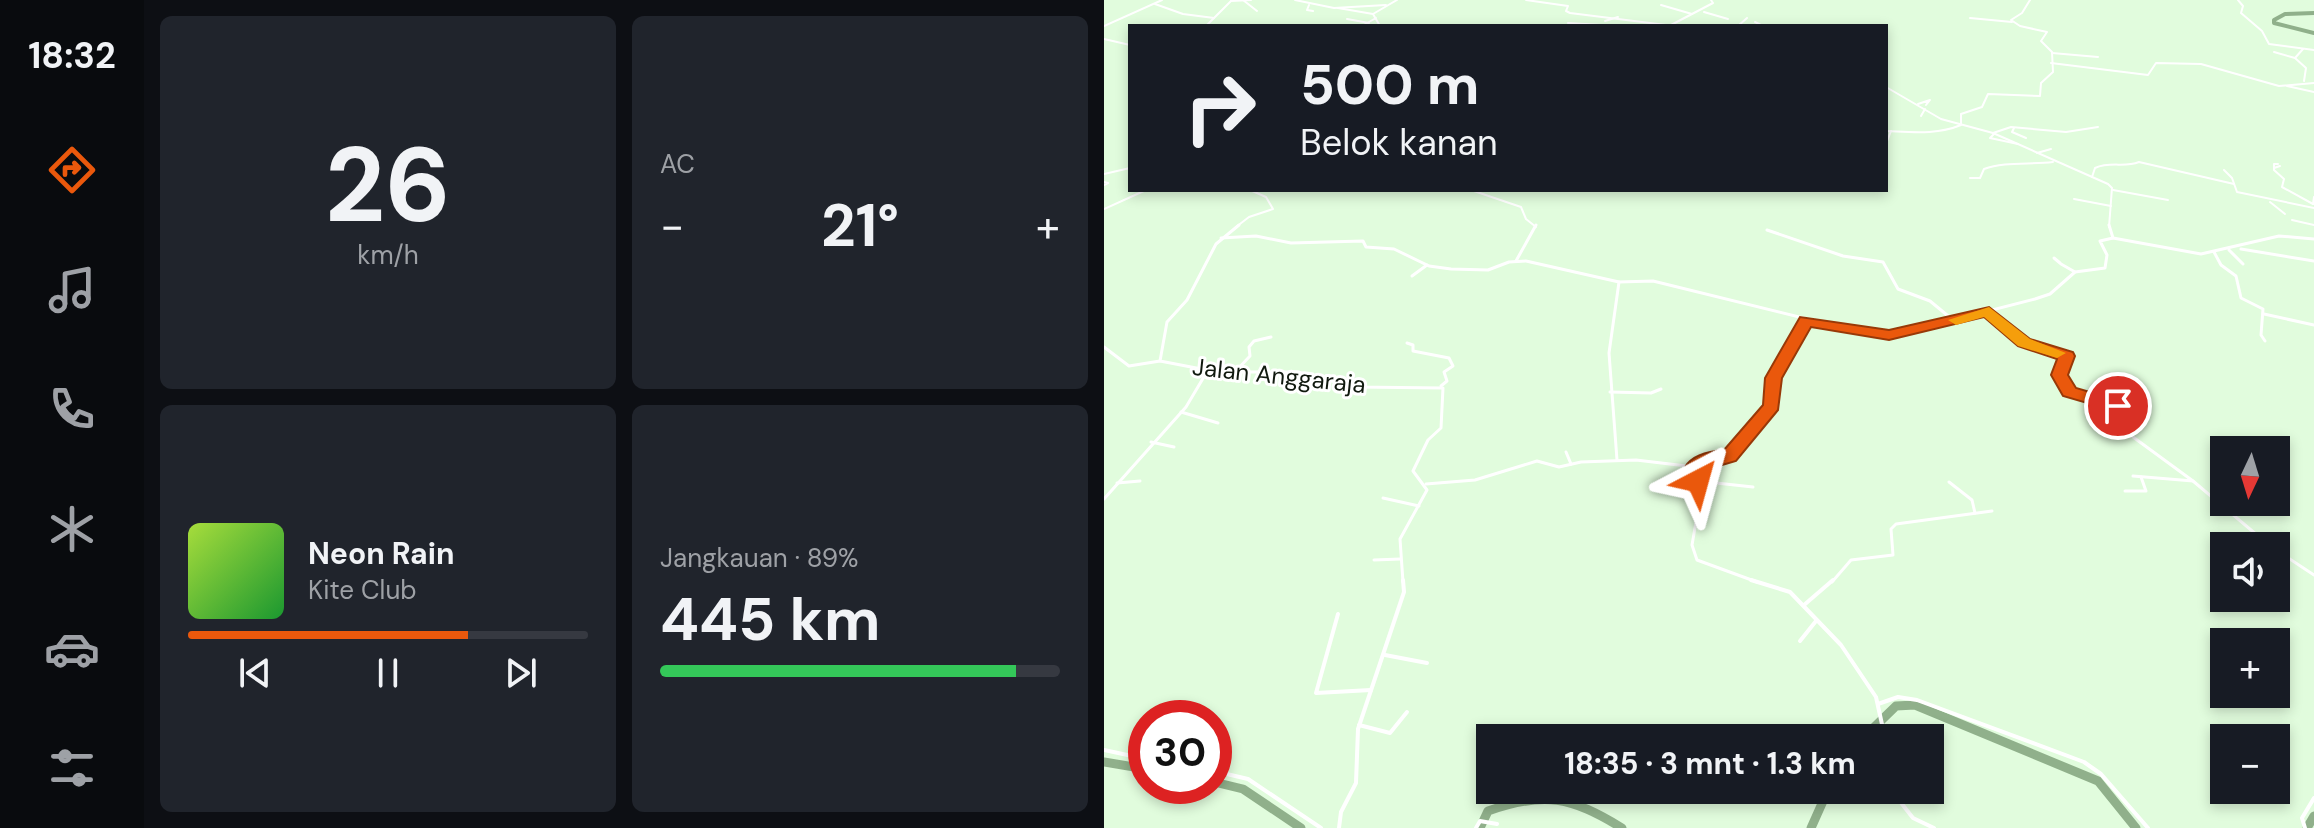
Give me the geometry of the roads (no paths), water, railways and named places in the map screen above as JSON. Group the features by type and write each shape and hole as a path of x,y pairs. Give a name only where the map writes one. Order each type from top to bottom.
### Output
{"street":[{"path":"1104,26 1162,0"},
{"path":"1208,24 1232,0 1251,0"},
{"path":"1243,0 1257,11"},
{"path":"1295,0 1309,5 1373,14 1397,0"},
{"path":"1526,0 1569,6 1566,11 1570,13 1660,24"},
{"path":"1675,24 1711,6 1711,0"},
{"path":"2012,22 2030,0"},
{"path":"2237,0 2246,0"},
{"path":"2237,0 2243,6 2241,13 2263,31 2268,44 2290,50 2314,50"},
{"path":"1155,4 1184,15 1214,18"},
{"path":"1309,5 1311,11 1318,6"},
{"path":"1334,8 1386,5"},
{"path":"1661,5 1692,14"},
{"path":"1700,11 1728,19"},
{"path":"1373,14 1379,24"},
{"path":"1602,24 1610,16"},
{"path":"1605,21 1618,17"},
{"path":"1347,19 1369,23 1376,18"},
{"path":"1740,24 1747,18"},
{"path":"1970,18 2012,22 2047,32 2041,41 2051,52 2098,57"},
{"path":"1638,24 1642,21"},
{"path":"1755,22 1759,24"},
{"path":"1568,23 1574,24"},
{"path":"1104,39 1128,45"},
{"path":"2296,57 2303,49"},
{"path":"2290,50 2306,68 2304,81"},
{"path":"1961,125 1961,114 1982,107 1987,94 2040,96 2041,83 2053,75 2051,52"},
{"path":"2274,52 2296,57"},
{"path":"2051,63 2095,67 2103,72 2148,75 2156,63 2177,62 2314,92"},
{"path":"2287,86 2290,82 2314,83"},
{"path":"1888,88 1961,125 1994,133 2111,190 2168,200"},
{"path":"1918,104 1925,99 1930,100 1921,116"},
{"path":"1888,139 1891,131 1944,131 1961,125"},
{"path":"2008,134 2015,127"},
{"path":"2018,144 2013,147 1989,138 1994,133 2015,127 2067,132 2098,127"},
{"path":"2013,132 2026,138"},
{"path":"1999,141 1999,147"},
{"path":"2037,154 2051,149"},
{"path":"1970,178 1980,178 1981,171 1996,164 2017,166 2053,162"},
{"path":"2091,178 2095,168 2108,162 2131,165 2133,162 2234,184"},
{"path":"2279,165 2274,164 2274,168 2284,179 2282,187 2314,207"},
{"path":"1104,174 1128,168"},
{"path":"2224,170 2237,192 2314,207"},
{"path":"2205,171 2205,177"},
{"path":"2111,190 2109,231 2113,238"},
{"path":"1104,209 1142,192"},
{"name":"Jalan Anggaraja","path":"1255,192 1266,197 1273,209 1249,217 1221,238 1187,300 1167,322 1158,361 1234,373 1298,372 1356,387 1444,384"},
{"path":"1477,192 1521,207 1526,219 1537,226 1535,233 1525,240 1524,250 1516,256 1516,261"},
{"path":"2314,197 2314,207"},
{"path":"2074,199 2111,206"},
{"path":"2273,201 2270,202 2274,208 2285,214"},
{"path":"2292,220 2314,225"},
{"path":"1767,230 1775,230 1843,256 1883,262 1898,289 1909,296 1930,301 1953,320"},
{"path":"1221,238 1256,236 1291,243 1364,241 1366,247 1394,249 1427,265 1488,270 1516,261 1619,282 1653,281 1806,321 1861,333 1889,335 2050,294 2075,272 2106,265 2100,239 2113,238 2192,253 2227,250 2279,236 2314,239"},
{"path":"2213,246 2209,250 2221,265 2236,276 2240,296 2262,308 2261,335 2265,341"},
{"path":"2219,246 2243,264"},
{"path":"2237,248 2314,261"},
{"path":"2054,258 2075,272"},
{"path":"1412,276 1427,265"},
{"path":"1617,460 1609,353 1619,282"},
{"path":"1989,311 1994,320 2024,342 2067,356 2060,375 2071,396 2121,408 2131,435 2193,481 2253,532"},
{"path":"2264,314 2314,325"},
{"path":"1425,484 1487,477 1529,461 1559,467 1617,460 1695,467 1711,458 1729,456 1770,408 1774,378 1806,321"},
{"path":"1234,373 1250,356 1249,347 1254,341 1271,337"},
{"path":"1339,828 1344,804 1356,783 1355,744 1359,725 1404,592 1400,539 1427,490 1413,471 1428,440 1441,428 1444,373 1453,365 1449,358 1413,351 1409,344"},
{"path":"1104,347 1125,365 1158,361"},
{"path":"1104,499 1151,442 1181,412 1208,370"},
{"path":"1610,392 1648,393 1661,389"},
{"path":"1181,412 1218,423"},
{"path":"1151,442 1174,447"},
{"path":"1566,452 1571,464"},
{"path":"1695,467 1700,499 1692,545 1697,560 1711,568 1790,592 1850,655 1879,706 1884,724"},
{"path":"2133,476 2193,481"},
{"path":"2125,491 2146,491 2141,477"},
{"path":"1117,483 1140,481"},
{"path":"1698,481 1753,487"},
{"path":"1949,482 1972,500 1975,513"},
{"path":"1383,498 1419,506"},
{"path":"1804,605 1820,595 1851,560 1894,554 1891,529 1896,524 1992,511"},
{"path":"1374,560 1400,559"},
{"path":"2290,559 2314,575"},
{"path":"1338,614 1316,693 1371,690"},
{"path":"1800,641 1816,621"},
{"path":"1385,655 1427,663"},
{"path":"1879,706 1898,697 1917,700 2084,762 2101,774 2148,828"},
{"path":"1359,725 1390,733 1407,712"},
{"path":"1104,750 1128,755"},
{"path":"1232,775 1248,779 1321,828"},
{"path":"2305,828 2302,818 2314,798"},
{"path":"1902,804 1913,818 1934,828"},
{"path":"1476,828 1484,822 1497,824"}],"waterway":[{"path":"2314,13 2285,14 2274,20 2274,23 2314,33"},
{"path":"1877,724 1896,706 1915,705 2098,781 2136,828"},
{"path":"1104,762 1128,766"},
{"path":"1232,786 1243,789 1301,828"},
{"path":"1480,828 1488,811 1542,799 1588,809 1622,828"},
{"path":"1811,828 1822,804"},
{"path":"2307,828 2314,816"}]}
